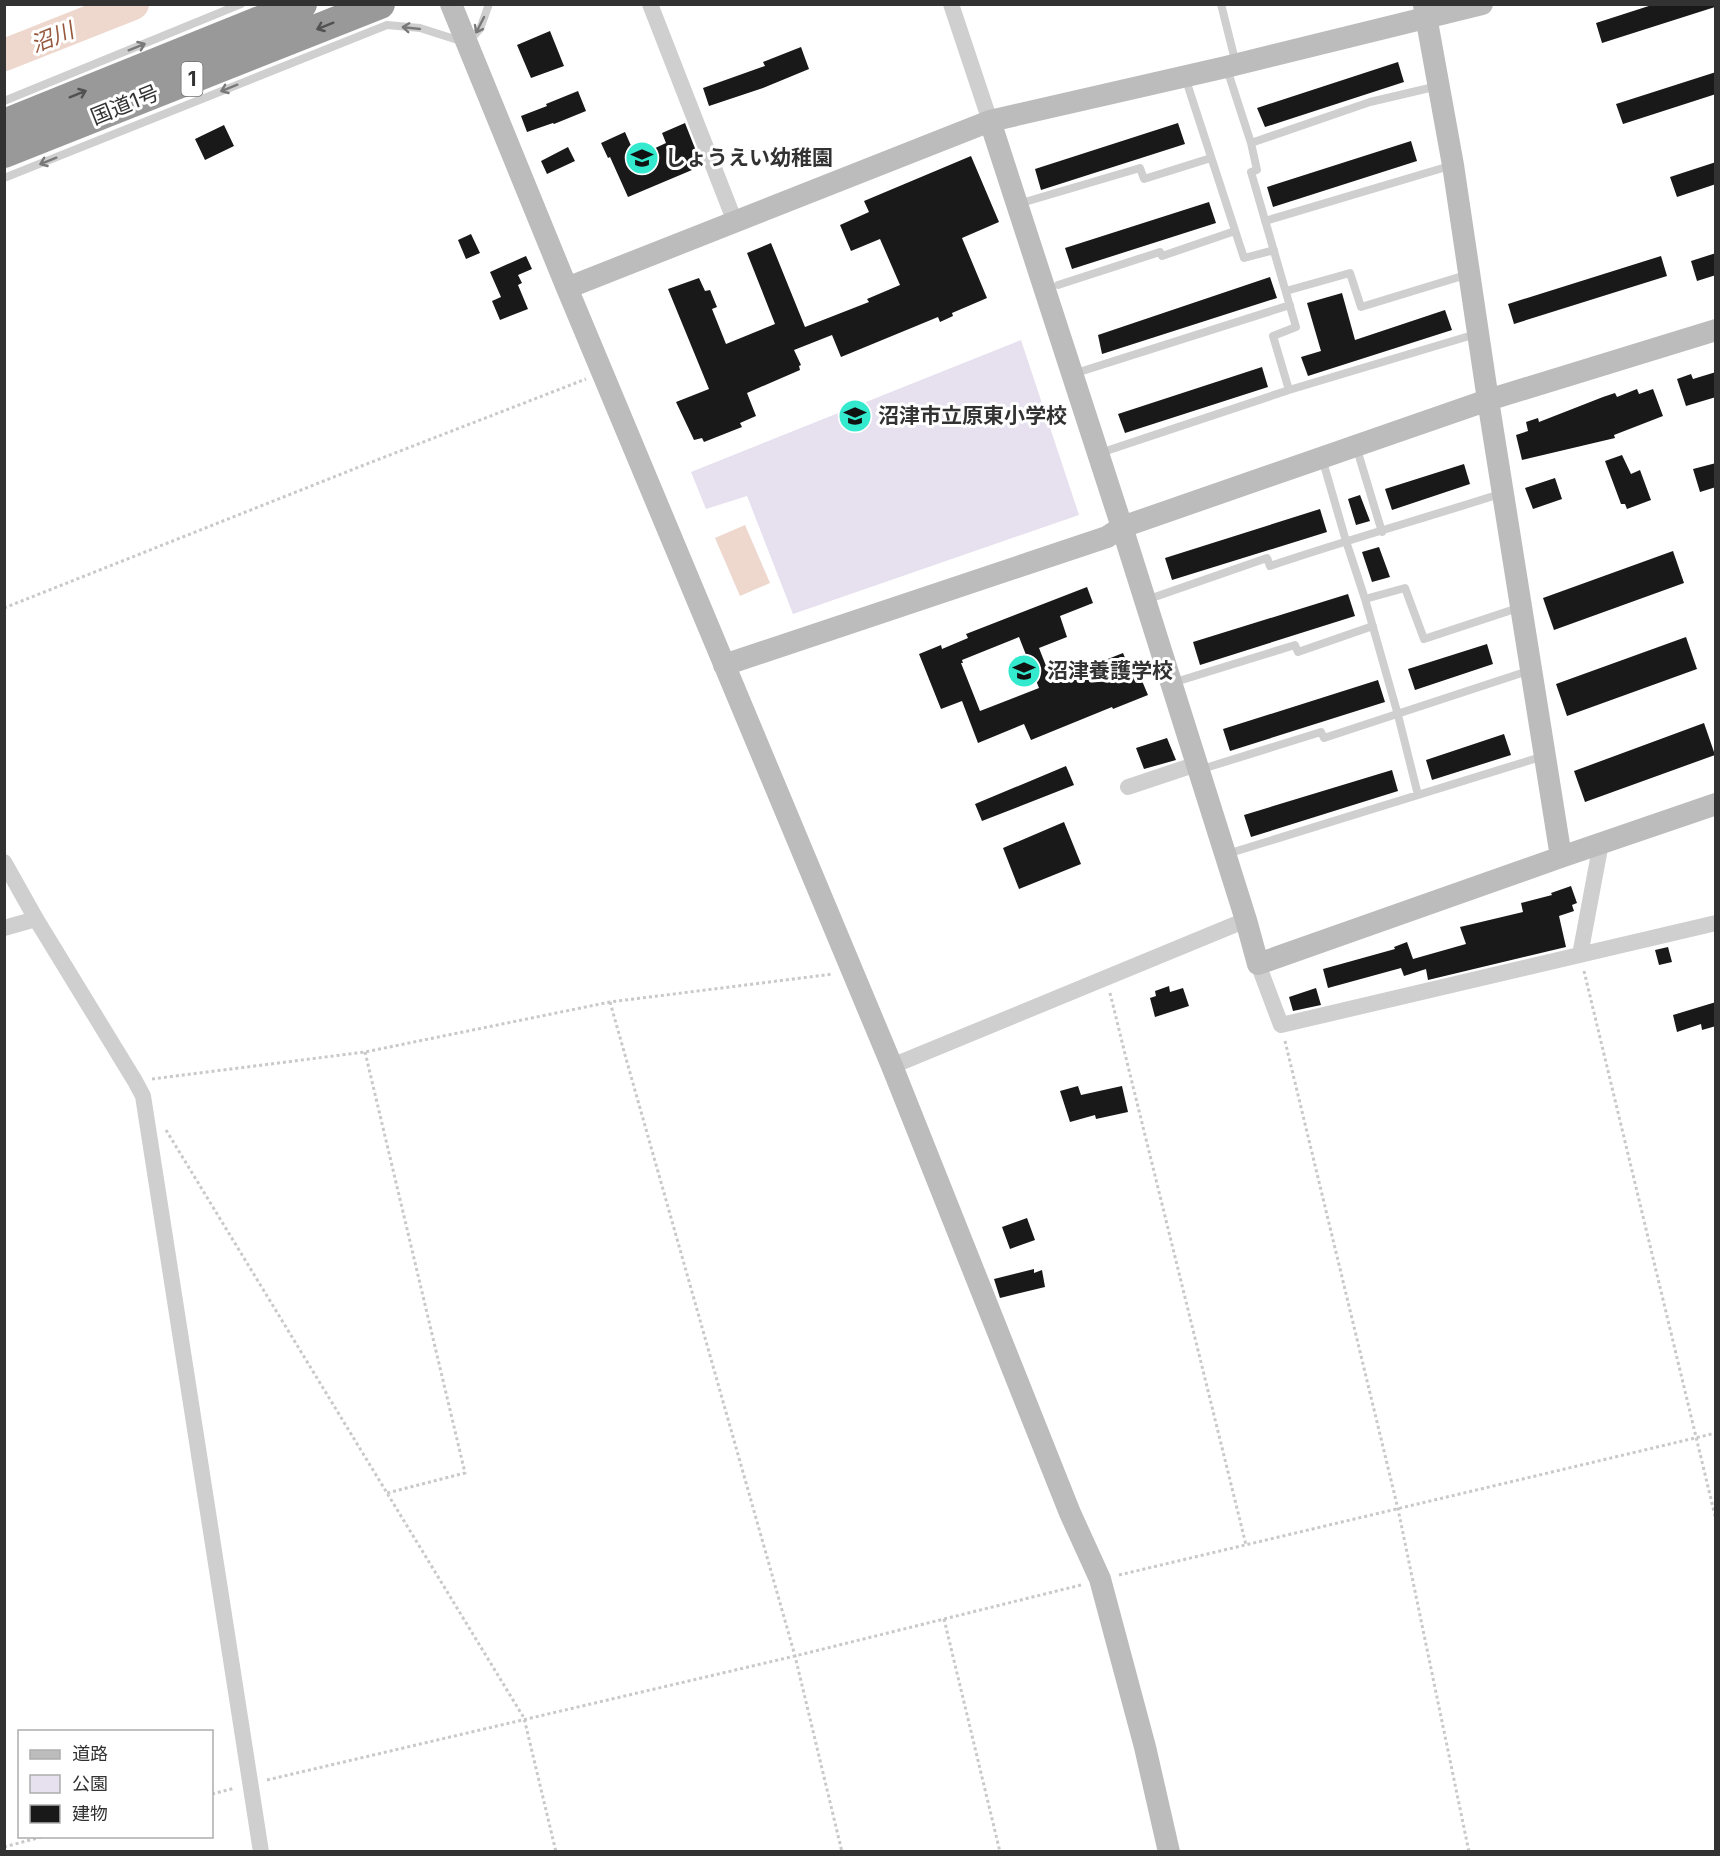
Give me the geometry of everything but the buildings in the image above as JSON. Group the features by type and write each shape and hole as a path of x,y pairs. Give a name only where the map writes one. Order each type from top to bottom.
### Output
{"highway":[{"name":"国道1号","path":"4,124 302,4"},
{"name":"国道1号","path":"4,153 380,4"}],"street":[{"path":"452,4 567,288 892,1066 1070,1513 1100,1579 1145,1747 1169,1851"},
{"path":"650,4 735,222"},
{"path":"951,4 1172,683 1258,964 1281,1025 1716,923"},
{"path":"567,288 990,121 1231,66 1426,11 1482,4"},
{"path":"1426,11 1453,165 1561,857"},
{"path":"724,665 1107,537 1122,527 1488,400 1716,330"},
{"path":"1128,787 1198,767"},
{"path":"1258,964 1716,804"},
{"path":"1580,955 1601,843"},
{"path":"4,862 139,1089 261,1851"},
{"path":"4,928 36,919"},
{"path":"892,1066 1246,920"}],"lane":[{"path":"4,101 241,4"},
{"path":"4,178 387,25 420,28 467,44 480,29 489,4"},
{"path":"1221,4 1231,66 1257,170 1251,172 1296,327 1273,336 1289,390"},
{"path":"1185,76 1244,258 1274,250"},
{"path":"1251,143 1370,102 1438,86"},
{"path":"1017,205 1140,168 1144,179 1211,158"},
{"path":"1265,221 1453,165"},
{"path":"1058,285 1160,252 1162,256 1235,231"},
{"path":"1286,291 1350,273 1361,306 1469,273"},
{"path":"1072,374 1290,305"},
{"path":"1098,454 1289,390 1479,333"},
{"path":"1355,446 1382,532"},
{"path":"1322,458 1373,626 1418,795"},
{"path":"1145,601 1267,558 1270,566 1503,493"},
{"path":"1365,599 1405,588 1424,639 1521,607"},
{"path":"1172,683 1295,645 1298,652 1373,626"},
{"path":"1198,767 1322,732 1324,738 1531,670"},
{"path":"1226,855 1545,756"}],"path":[{"path":"4,608 364,465 603,374"},
{"path":"1580,955 1716,1520"},
{"path":"556,1851 524,1718 162,1123 139,1089 365,1052 610,1002 853,972"},
{"path":"1106,978 1246,1545"},
{"path":"610,1002 795,1656 842,1851"},
{"path":"1281,1025 1398,1509 1469,1851"},
{"path":"365,1052 465,1473 387,1493"},
{"path":"213,1794 524,1718 795,1656 1100,1579 1716,1433"},
{"path":"944,1619 1000,1851"},
{"path":"4,1847 38,1838"}],"green space":[{"path":"1021,340 1079,515 793,614 747,496 706,509 691,472"}],"shaded area":[{"path":"745,525 770,583 740,596 715,538"}],"waterway":[{"name":"沼川","path":"4,55 133,4"}],"place":[{"name":"しょうえい幼稚園","path":"642,158"},
{"name":"沼津市立原東小学校","path":"855,416"},
{"name":"沼津養護学校","path":"1024,671"}]}
